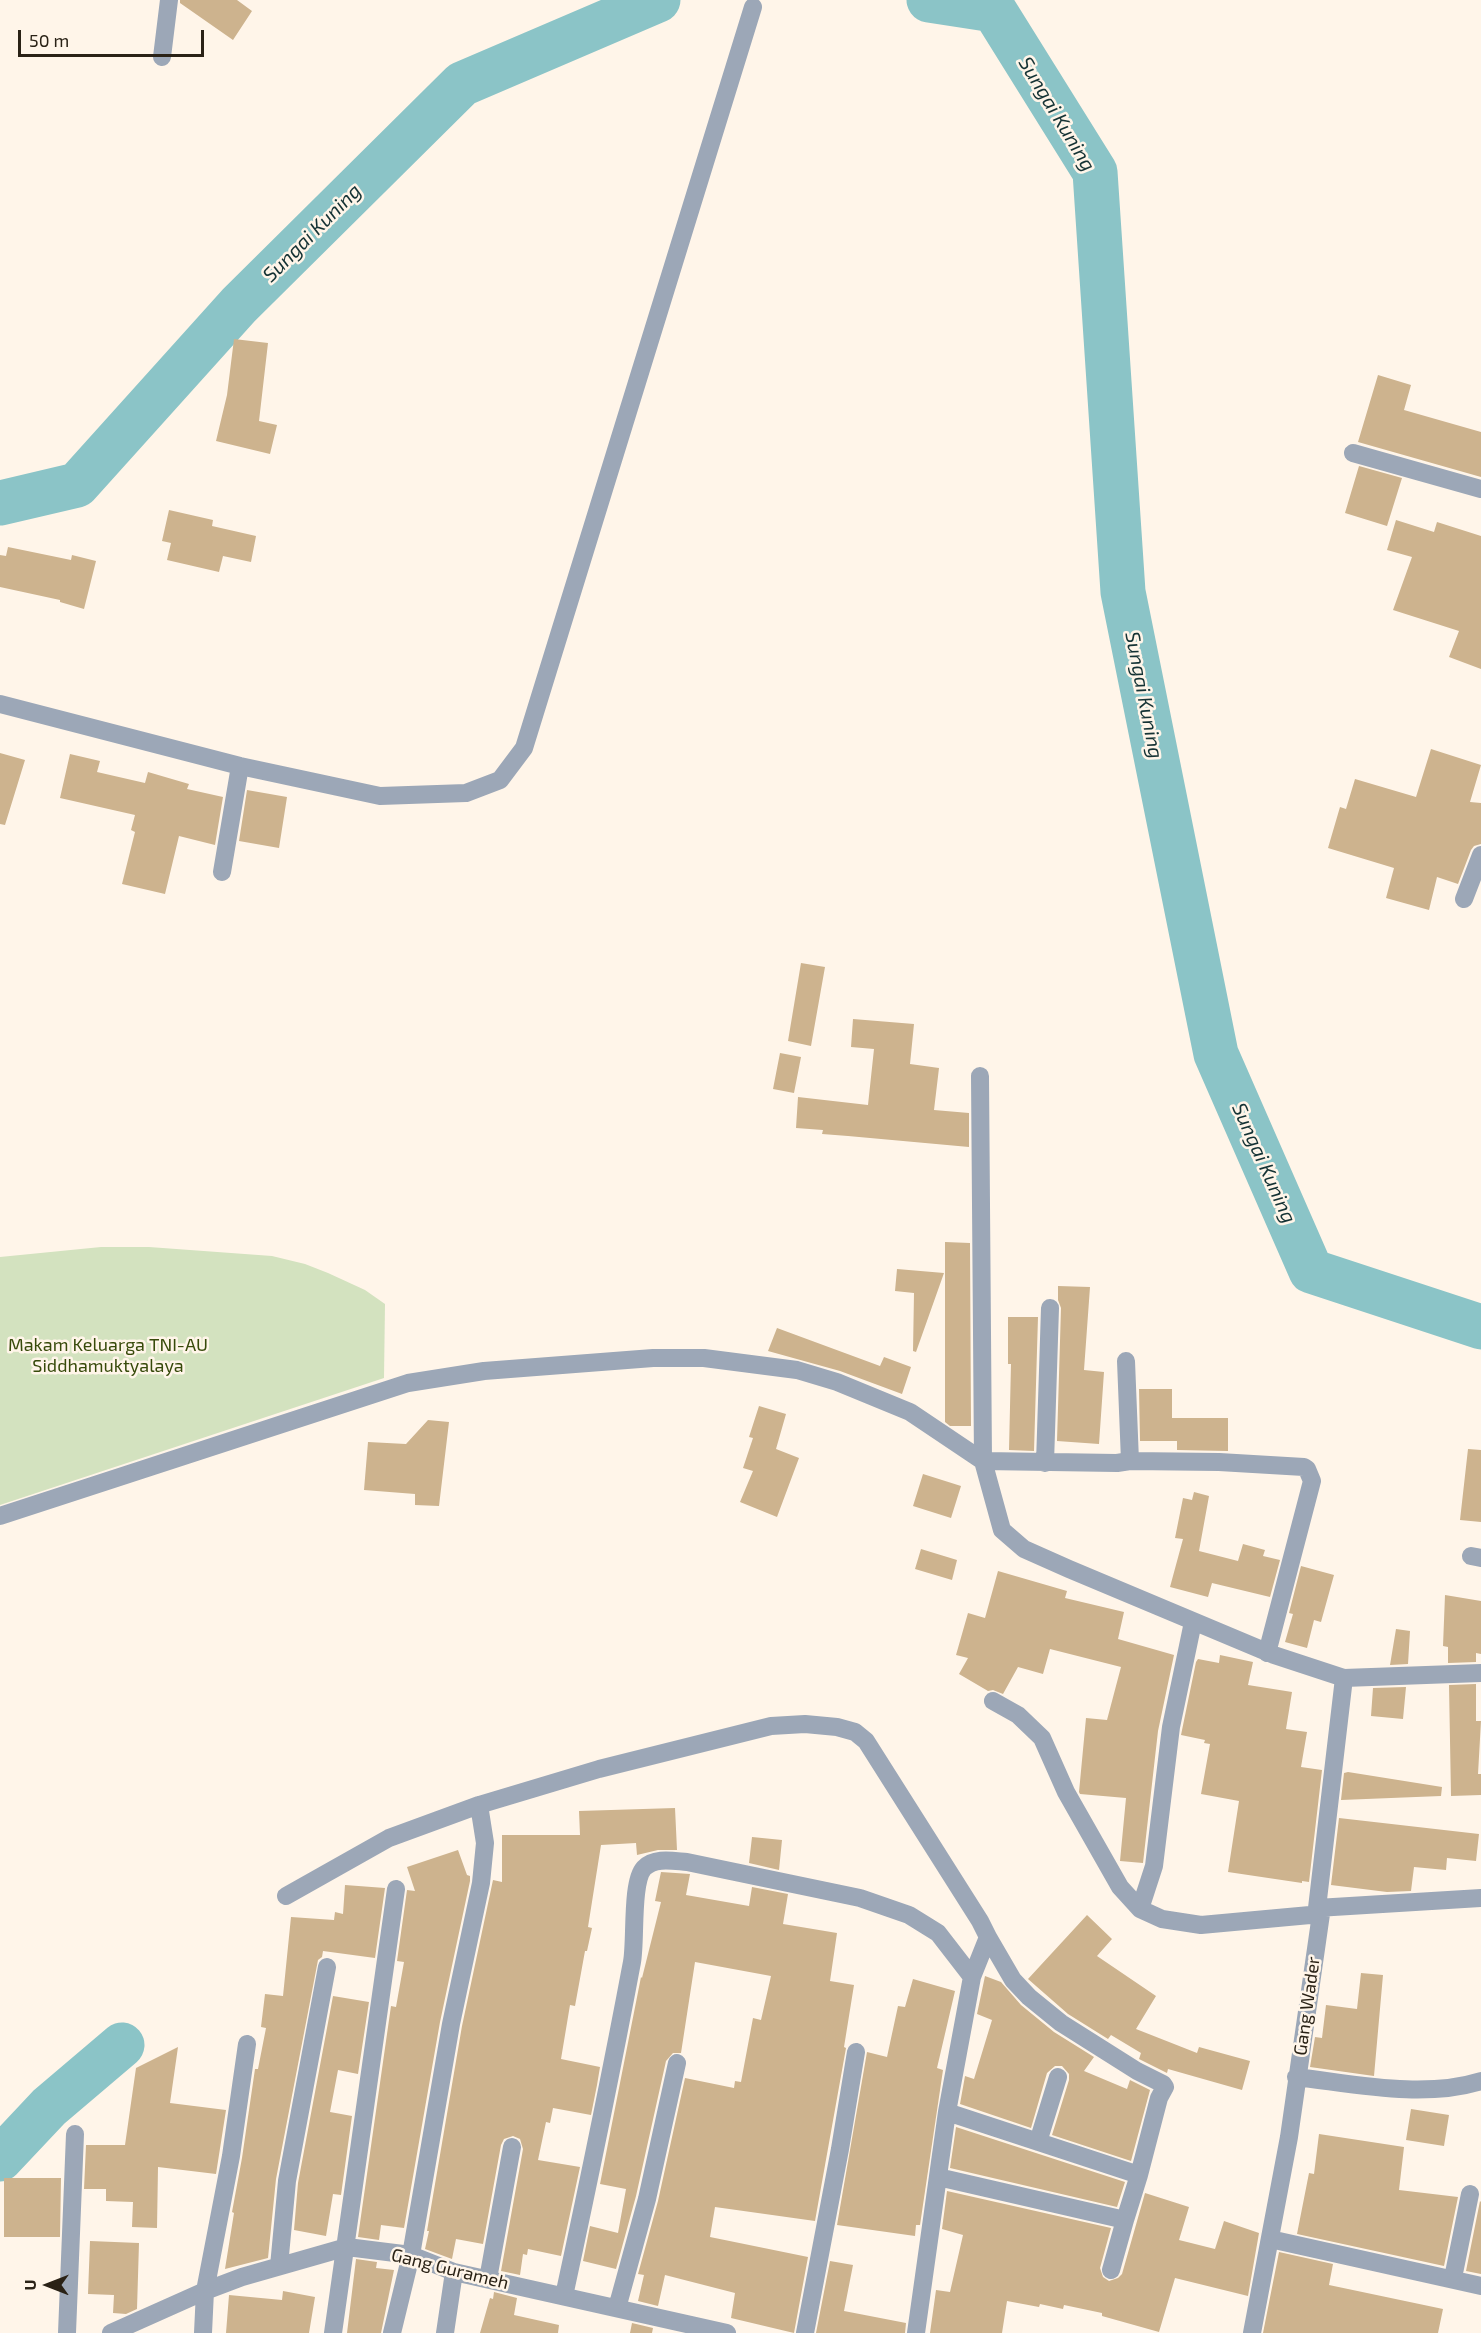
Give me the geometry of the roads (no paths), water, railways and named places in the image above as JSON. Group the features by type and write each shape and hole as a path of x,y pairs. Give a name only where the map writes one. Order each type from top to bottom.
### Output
{"street":[{"path":"162,57 169,0"},
{"path":"0,704 240,766 380,796 466,794 500,780 524,748 753,7"},
{"path":"1353,453 1481,489"},
{"path":"222,872 240,766"},
{"path":"1464,899 1481,855"},
{"path":"980,1076 983,1461 1002,1530 1024,1549 1267,1653 1344,1678 1481,1672"},
{"path":"1045,1462 1050,1308"},
{"path":"0,1516 408,1383 484,1371 653,1358 704,1358 797,1370 837,1382 910,1412 983,1461 1105,1464 1130,1461 1219,1462 1304,1467 1312,1482 1267,1653"},
{"path":"1126,1361 1130,1461"},
{"path":"1140,1909 1154,1866 1171,1727 1193,1622"},
{"name":"Gang Wader","path":"1252,2333 1289,2138 1319,1911 1344,1678"},
{"path":"993,1701 1018,1716 1042,1738 1066,1792 1115,1878 1140,1909 1162,1919 1201,1925 1319,1911 1481,1898"},
{"path":"286,1896 389,1838 479,1805 599,1769 771,1726 805,1724 837,1727 855,1732 866,1741 1013,1980 1029,1997 1061,2023 1165,2087 1161,2094 1111,2270"},
{"path":"392,2333 411,2255 451,2024 481,1883 485,1843 479,1805"},
{"path":"564,2296 634,1955 638,1882 644,1868 658,1860 687,1862 744,1872 860,1898 909,1915 938,1934 972,1977"},
{"path":"333,2333 396,1889"},
{"path":"915,2333 947,2112 972,1977 988,1937"},
{"path":"279,2266 287,2181 327,1967"},
{"path":"203,2333 205,2291 231,2156 247,2044"},
{"path":"805,2333 856,2052"},
{"path":"617,2308 647,2199 677,2063"},
{"path":"1038,2142 1058,2077"},
{"path":"1296,2077 1431,2090 1458,2088 1481,2081"},
{"path":"947,2112 1139,2175"},
{"path":"67,2333 75,2134"},
{"path":"488,2279 512,2147"},
{"path":"938,2177 1125,2220"},
{"path":"1453,2278 1470,2194"},
{"path":"1270,2239 1481,2286"},
{"name":"Gang Gurameh","path":"111,2333 205,2291 279,2266 347,2247 411,2255 454,2271 617,2308 694,2329 727,2333"},
{"path":"445,2333 454,2271"}],"waterway":[{"name":"Sungai Kuning","path":"0,503 77,485 239,305 462,84 658,0"},
{"name":"Sungai Kuning","path":"929,0 994,10 1095,172 1123,592 1216,1054 1311,1271 1481,1327"},
{"path":"0,2159 49,2107 122,2045"}],"park label":[{"name":"Makam Keluarga TNI-AU Siddhamuktyalaya","path":"108,1355"}]}
